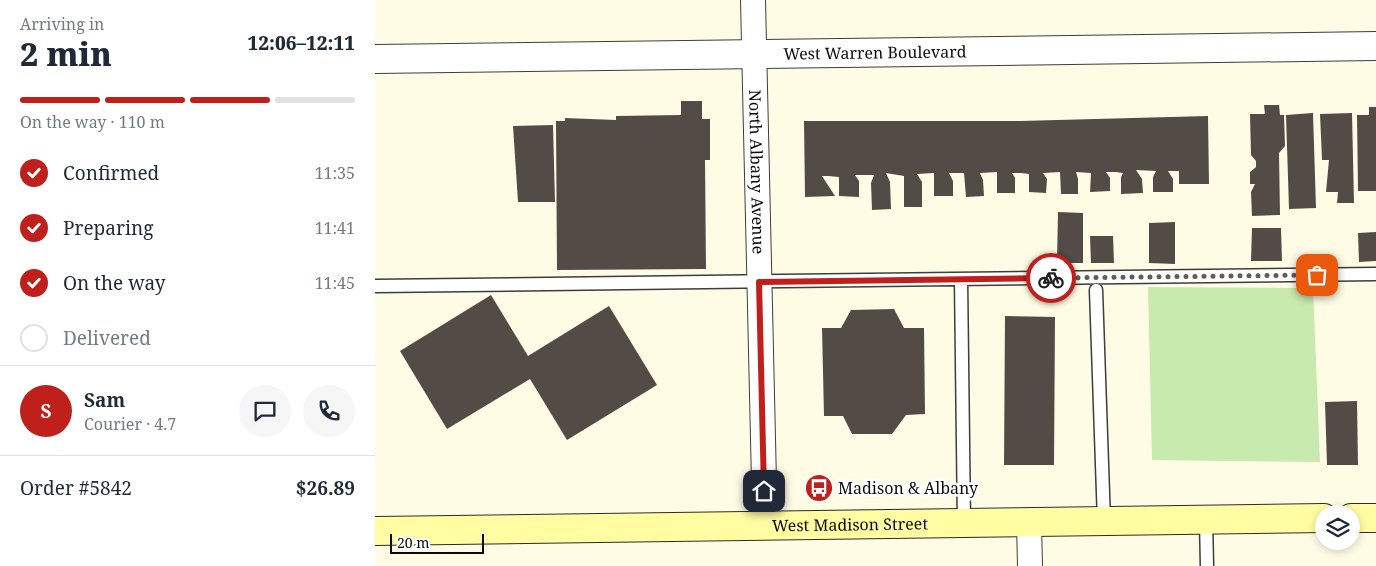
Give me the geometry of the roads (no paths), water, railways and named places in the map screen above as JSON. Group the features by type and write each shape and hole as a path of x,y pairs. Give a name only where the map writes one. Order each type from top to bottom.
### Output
{"main road":[{"name":"West Madison Street","path":"375,531 1315,518"},
{"path":"1360,518 1376,518"}],"street":[{"name":"North Albany Avenue","path":"753,0 765,526"},
{"name":"West Warren Boulevard","path":"375,59 1376,46"},
{"path":"1029,523 1030,566"}],"lane":[{"path":"375,286 1376,274"},
{"path":"961,279 964,524"},
{"path":"1096,290 1104,522"},
{"path":"1206,520 1207,566"}],"place":[{"name":"Madison & Albany","path":"819,488"}]}
